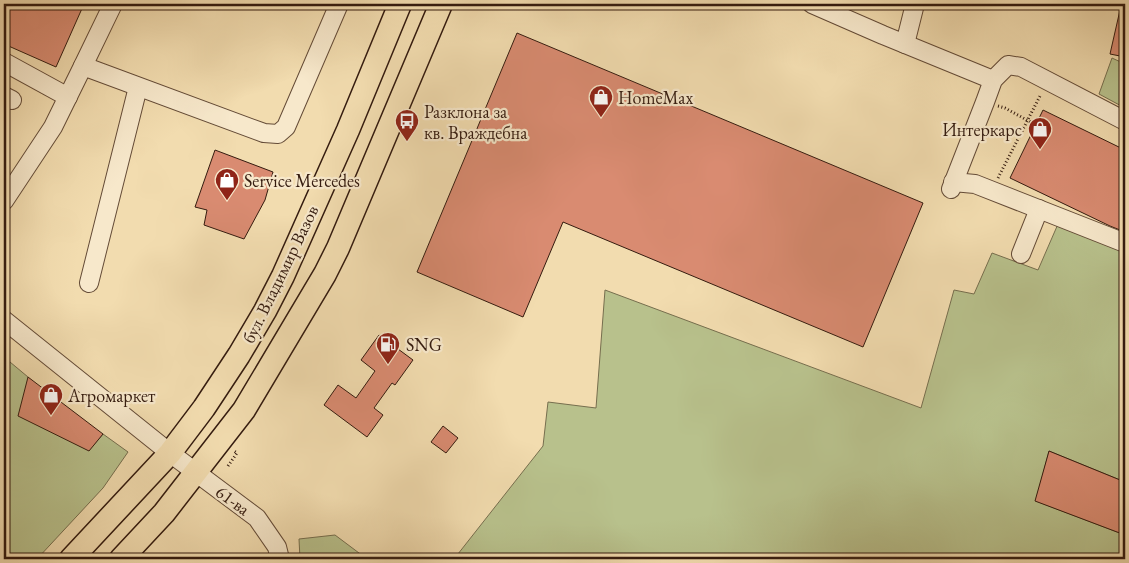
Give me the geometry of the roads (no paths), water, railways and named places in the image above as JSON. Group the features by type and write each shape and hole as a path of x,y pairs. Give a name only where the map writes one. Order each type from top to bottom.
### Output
{"main road":[{"name":"бул. Владимир Вазов","path":"71,559 170,453 204,408 266,311 348,130 400,4"},
{"name":"бул. Владимир Вазов","path":"121,559 164,513 244,410 325,274 338,248 441,4"}],"street":[{"path":"4,201 53,127 113,4"},
{"path":"83,66 264,133 278,134 286,127 339,4"},
{"path":"812,4 993,80"},
{"path":"905,44 915,4"},
{"path":"4,62 68,97"},
{"path":"1125,121 1021,67 1008,65 993,80 952,185 975,184 1125,243"},
{"path":"89,283 138,87"},
{"path":"1021,254 1039,209"},
{"name":"61-ва","path":"4,320 170,453 257,518 277,547 280,559"}],"place":[{"name":"HomeMax","path":"601,118"},
{"name":"Разклона за кв. Враждебна","path":"407,142"},
{"name":"Интеркарс","path":"1040,150"},
{"name":"Service Mercedes","path":"227,201"},
{"name":"SNG","path":"388,365"},
{"name":"Агромаркет","path":"51,416"}]}
